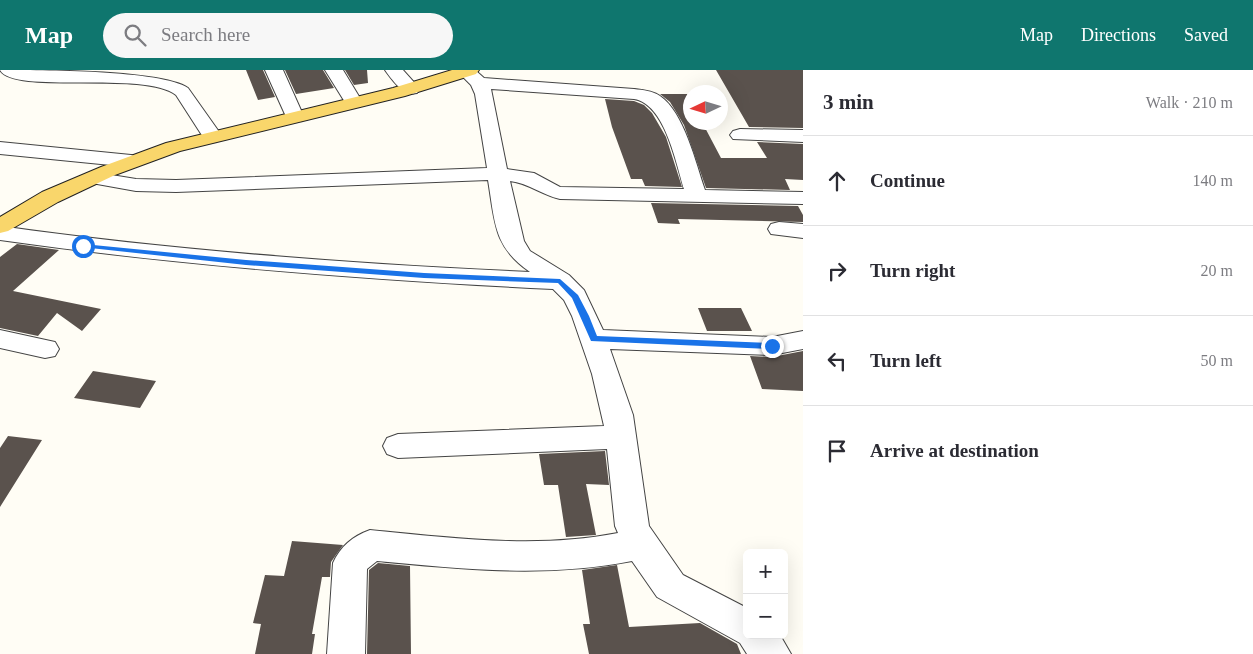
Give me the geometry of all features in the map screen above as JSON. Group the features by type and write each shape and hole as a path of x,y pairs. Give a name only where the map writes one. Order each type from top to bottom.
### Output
{"main road":[{"path":"0,226 50,198 131,161 212,136 472,75"}],"street":[{"path":"0,80 8,70 12,73 33,74 135,72 166,79 182,92 212,136"},
{"path":"274,70 295,117"},
{"path":"334,70 354,103"},
{"path":"394,70 411,89"},
{"path":"472,75 487,107 512,241 522,256 560,281 575,296 586,316 618,415 632,526 640,544 670,586 743,626"},
{"path":"472,75 634,94 650,98 662,111 678,140 696,195"},
{"path":"740,135 803,136"},
{"path":"0,148 131,161"},
{"path":"93,178 136,185 176,186 370,177 498,174 528,177 552,191 560,193 803,198"},
{"path":"779,229 803,231"},
{"path":"0,233 102,248 246,262 424,275 560,281"},
{"path":"0,339 45,349"},
{"path":"594,339 772,346 803,340"},
{"path":"398,446 620,437"},
{"path":"346,654 350,564 370,545 504,555 573,556 606,552 640,544"},
{"path":"759,639 772,654"}],"building":[{"path":"246,70 263,70 275,97 258,100"},
{"path":"285,70 323,70 334,88 296,94"},
{"path":"345,70 367,70 368,83 354,85"},
{"path":"716,70 803,70 803,128 749,127 728,91 728,85 725,85"},
{"path":"660,94 683,94 683,123 670,102"},
{"path":"605,99 634,101 644,105 652,113 666,137 682,187 645,186 642,179 631,179 612,127"},
{"path":"686,130 706,130 721,158 767,158 757,142 803,144 803,180 785,179 790,190 706,188"},
{"path":"651,203 798,206 803,215 803,222 678,219 680,224 658,223"},
{"path":"17,244 59,250 13,291 101,309 82,331 57,313 38,336 0,328 0,257"},
{"path":"698,308 741,308 752,331 707,331"},
{"path":"803,351 803,391 762,389 750,356 772,357"},
{"path":"93,371 156,381 140,408 74,398"},
{"path":"8,436 42,440 0,507 0,448"},
{"path":"605,451 609,485 586,484 596,535 566,537 558,485 544,485 539,454"},
{"path":"292,541 343,545 331,562 330,577 322,577 312,634 315,634 312,654 255,654 261,624 253,623 265,575 284,576"},
{"path":"378,563 410,566 411,654 367,654 369,570"},
{"path":"617,565 629,627 700,623 737,644 741,654 589,654 583,624 590,624 582,570"}],"route":[{"path":"83,246 246,262 424,275 560,281 575,296 586,316 594,339 772,346"}]}
